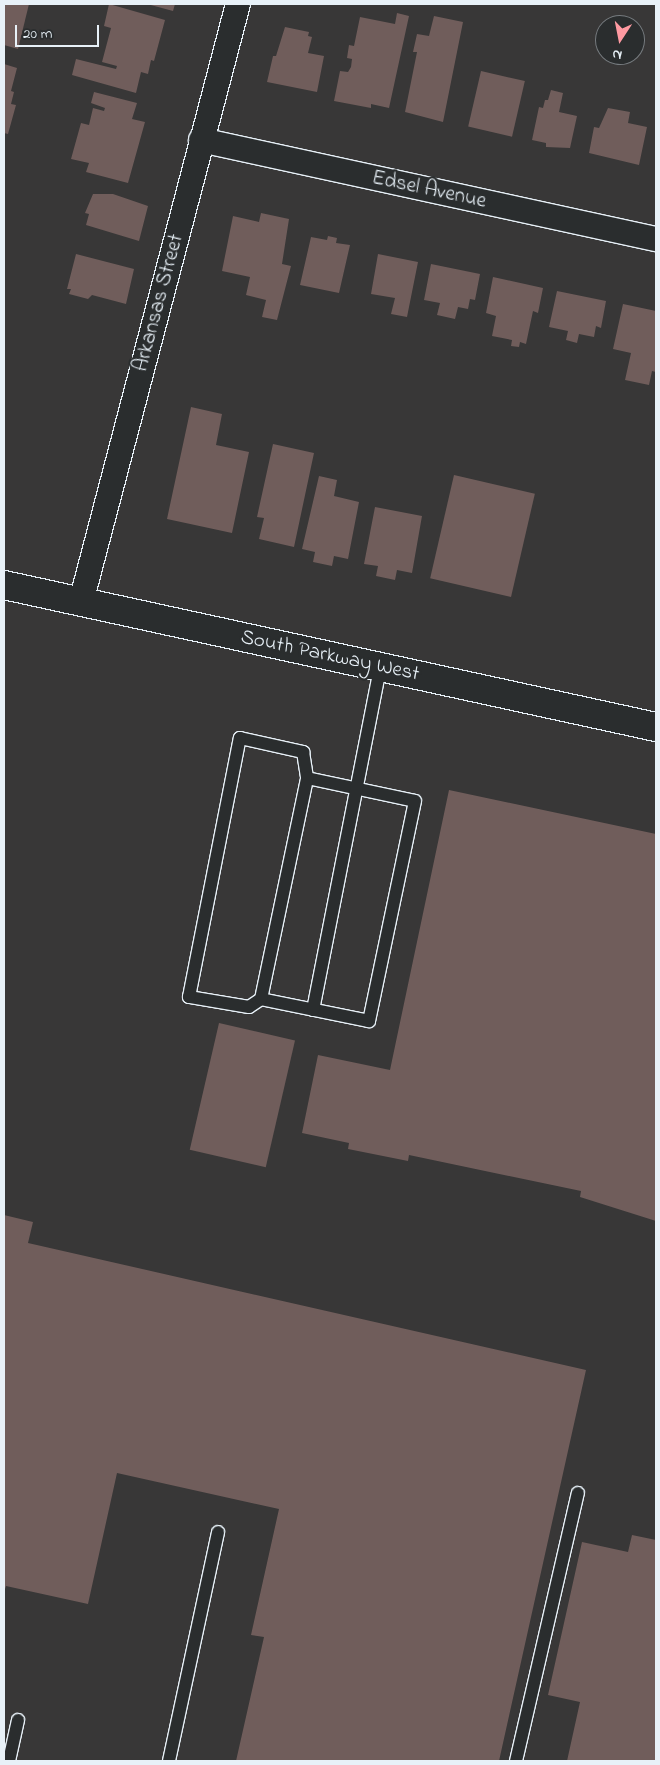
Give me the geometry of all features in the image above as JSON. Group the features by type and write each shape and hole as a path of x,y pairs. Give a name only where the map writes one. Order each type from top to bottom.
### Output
{"main road":[{"name":"South Parkway West","path":"4,584 656,727"}],"street":[{"name":"Arkansas Street","path":"80,602 238,4"},
{"name":"Edsel Avenue","path":"202,140 656,239"}],"lane":[{"path":"313,1010 380,667"},
{"path":"262,999 307,778 303,752 240,738 189,997 249,1007 262,999 369,1021 415,801 307,778"},
{"path":"516,1761 578,1493"},
{"path":"169,1761 218,1532"},
{"path":"9,1761 18,1720"}],"building":[{"path":"4,4 29,4 18,49 4,45"},
{"path":"109,4 165,20 154,61 151,60 148,74 141,72 136,93 72,75 76,59 116,69 117,66 102,62 111,28 104,26"},
{"path":"147,4 175,4 173,11"},
{"path":"397,13 409,16 389,108 371,104 371,108 334,101 340,71 348,72 351,67 352,59 347,58 349,45 354,46 360,17 395,24"},
{"path":"434,16 463,22 443,122 405,112 417,52 413,52 417,34 429,36"},
{"path":"285,27 309,32 308,36 312,37 308,53 324,56 317,92 267,82 273,56 276,56"},
{"path":"4,64 17,68 11,91 14,92 11,104 16,105 8,134 4,133"},
{"path":"481,71 525,81 512,137 468,127"},
{"path":"551,90 563,93 559,112 577,116 570,148 546,147 546,143 532,140 539,107 543,108"},
{"path":"94,92 137,103 132,119 145,122 128,183 86,172 89,163 71,159 81,123 89,125 93,108 104,111 105,108 91,103"},
{"path":"608,108 630,112 628,123 647,127 639,165 589,153 594,127 599,128"},
{"path":"93,194 113,194 148,206 139,241 86,225 89,214 85,213"},
{"path":"261,213 289,219 282,264 291,266 277,320 262,317 266,300 246,295 250,277 222,271 233,216 259,222"},
{"path":"328,236 337,238 336,243 350,245 339,293 300,285 311,237 327,240"},
{"path":"76,254 134,269 126,304 92,295 88,299 69,294 71,289 67,289"},
{"path":"378,254 418,262 407,317 391,314 395,298 371,294"},
{"path":"431,264 480,274 475,300 470,299 468,309 458,307 455,319 437,315 440,303 424,300"},
{"path":"493,277 543,288 538,313 533,311 526,344 520,342 519,347 511,346 512,340 492,336 496,316 486,313"},
{"path":"557,291 606,301 601,328 596,326 594,337 579,334 577,343 566,340 568,331 549,327"},
{"path":"623,304 656,311 656,372 652,371 649,385 625,380 631,353 613,349"},
{"path":"191,407 222,414 216,445 249,452 232,533 167,519"},
{"path":"273,444 314,453 294,547 259,539 264,518 257,517"},
{"path":"454,475 535,494 511,597 430,578"},
{"path":"319,476 337,480 334,496 359,502 348,559 334,556 332,566 313,562 315,552 302,549"},
{"path":"375,507 422,516 412,573 397,570 395,580 376,576 378,566 364,564"},
{"path":"449,790 656,834 656,1221 580,1197 581,1191 409,1155 408,1161 348,1149 349,1143 302,1133 318,1055 390,1070"},
{"path":"219,1023 295,1041 266,1167 190,1150"},
{"path":"4,1215 33,1222 28,1243 586,1370 499,1761 236,1761 264,1637 251,1635 279,1509 117,1473 88,1604 6,1586 4,1592"},
{"path":"632,1535 656,1540 656,1761 567,1761 580,1702 548,1695 582,1542 628,1552"}]}
